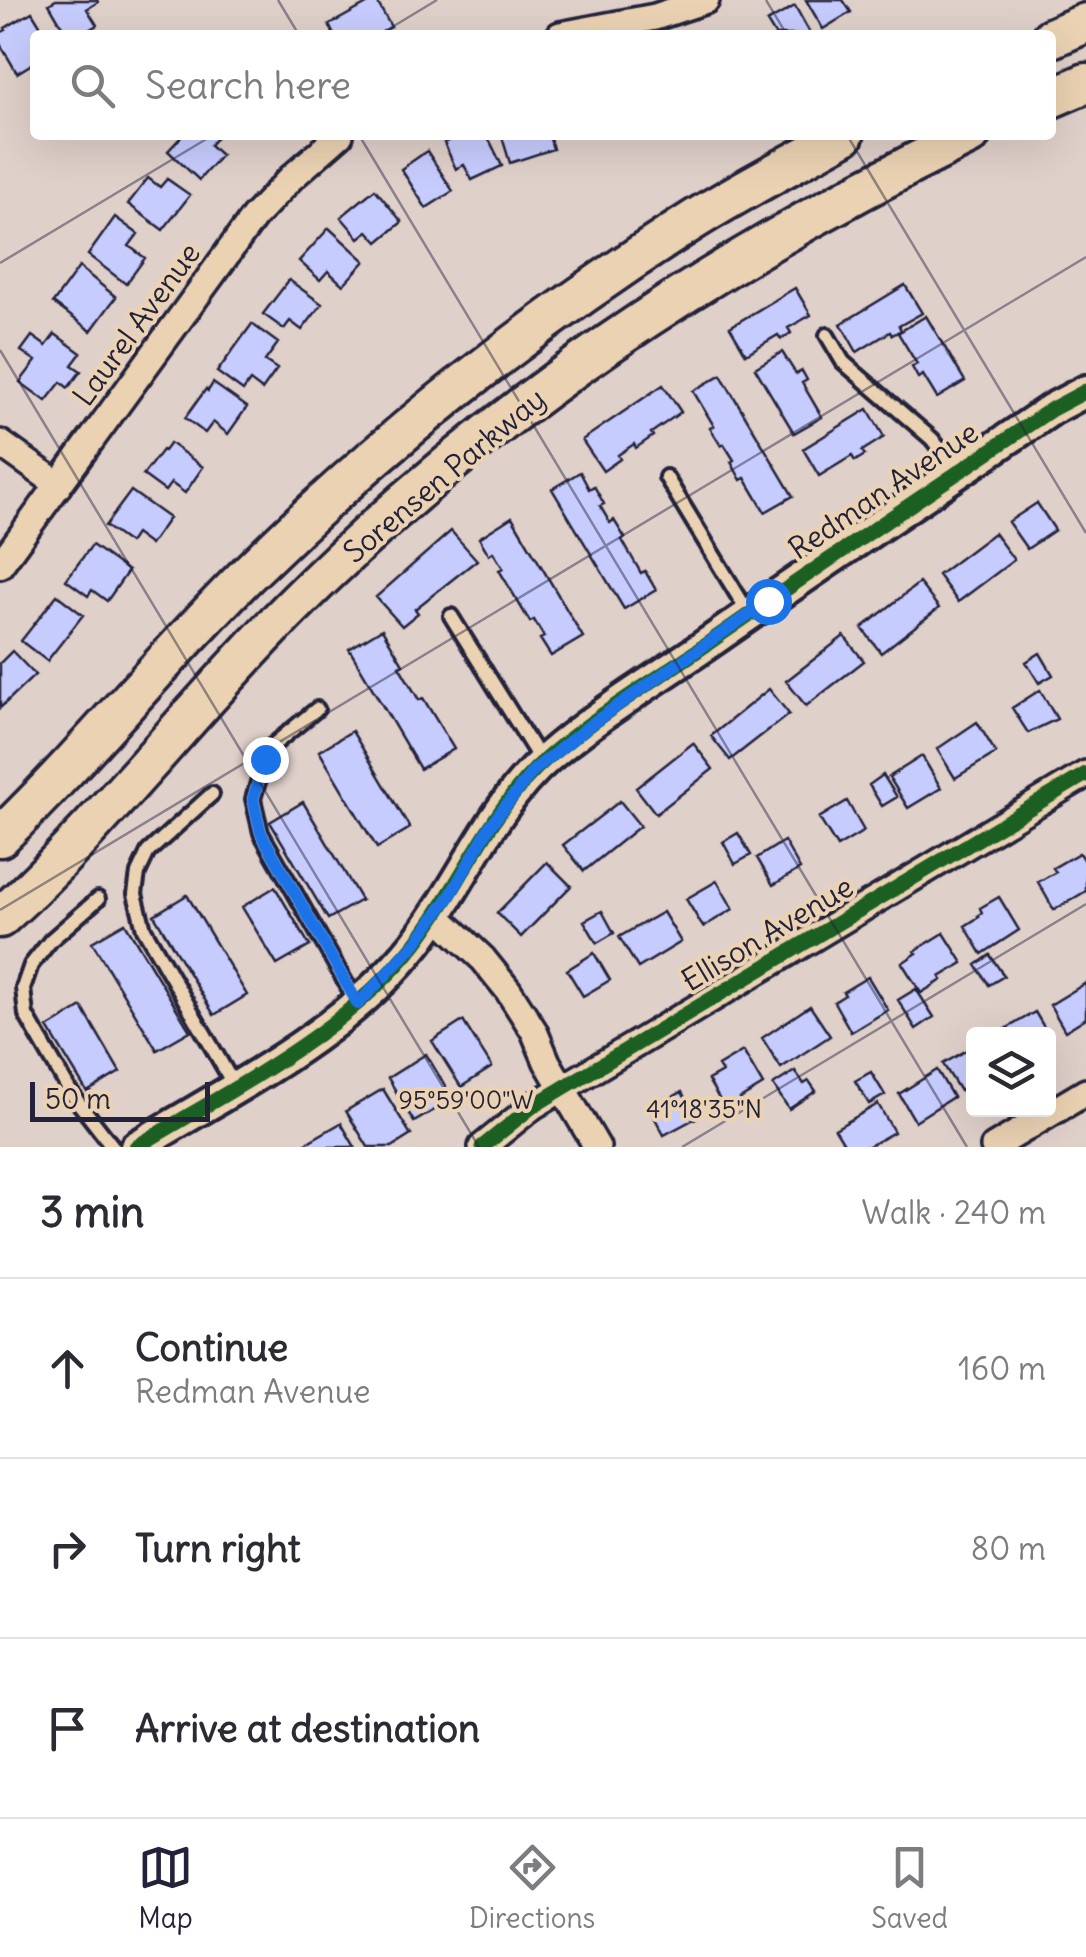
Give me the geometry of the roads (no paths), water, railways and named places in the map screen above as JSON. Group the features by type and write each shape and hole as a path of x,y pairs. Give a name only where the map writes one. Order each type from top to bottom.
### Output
{"main road":[{"path":"1056,36 1086,23"},
{"path":"1056,96 1086,83"},
{"name":"Sorensen Parkway","path":"0,837 191,632 382,450 515,344 619,269 690,222 835,140"},
{"name":"Sorensen Parkway","path":"0,918 62,857 290,609 388,518 523,405 646,317 729,265 806,219 960,140"}],"street":[{"path":"586,30 655,17 706,0"},
{"name":"Laurel Avenue","path":"0,565 254,217 334,140"},
{"name":"Redman Avenue","path":"136,1147 316,1036 358,1004 415,944 490,826 542,763 749,614 1052,409 1086,391"},
{"path":"0,443 59,485"},
{"name":"Ellison Avenue","path":"482,1147 561,1088 1086,774"},
{"path":"436,916 508,990 597,1147"},
{"path":"994,1147 1086,1092"}],"lane":[{"path":"827,335 843,362 932,439 958,472"},
{"path":"666,477 749,614"},
{"path":"451,616 542,763"},
{"path":"317,709 272,746 253,799 261,833 358,1004"},
{"path":"212,794 148,852 138,873 135,894 144,930 235,1087"},
{"path":"98,899 51,940 31,965 23,988 26,1015 71,1093 113,1147"}]}
